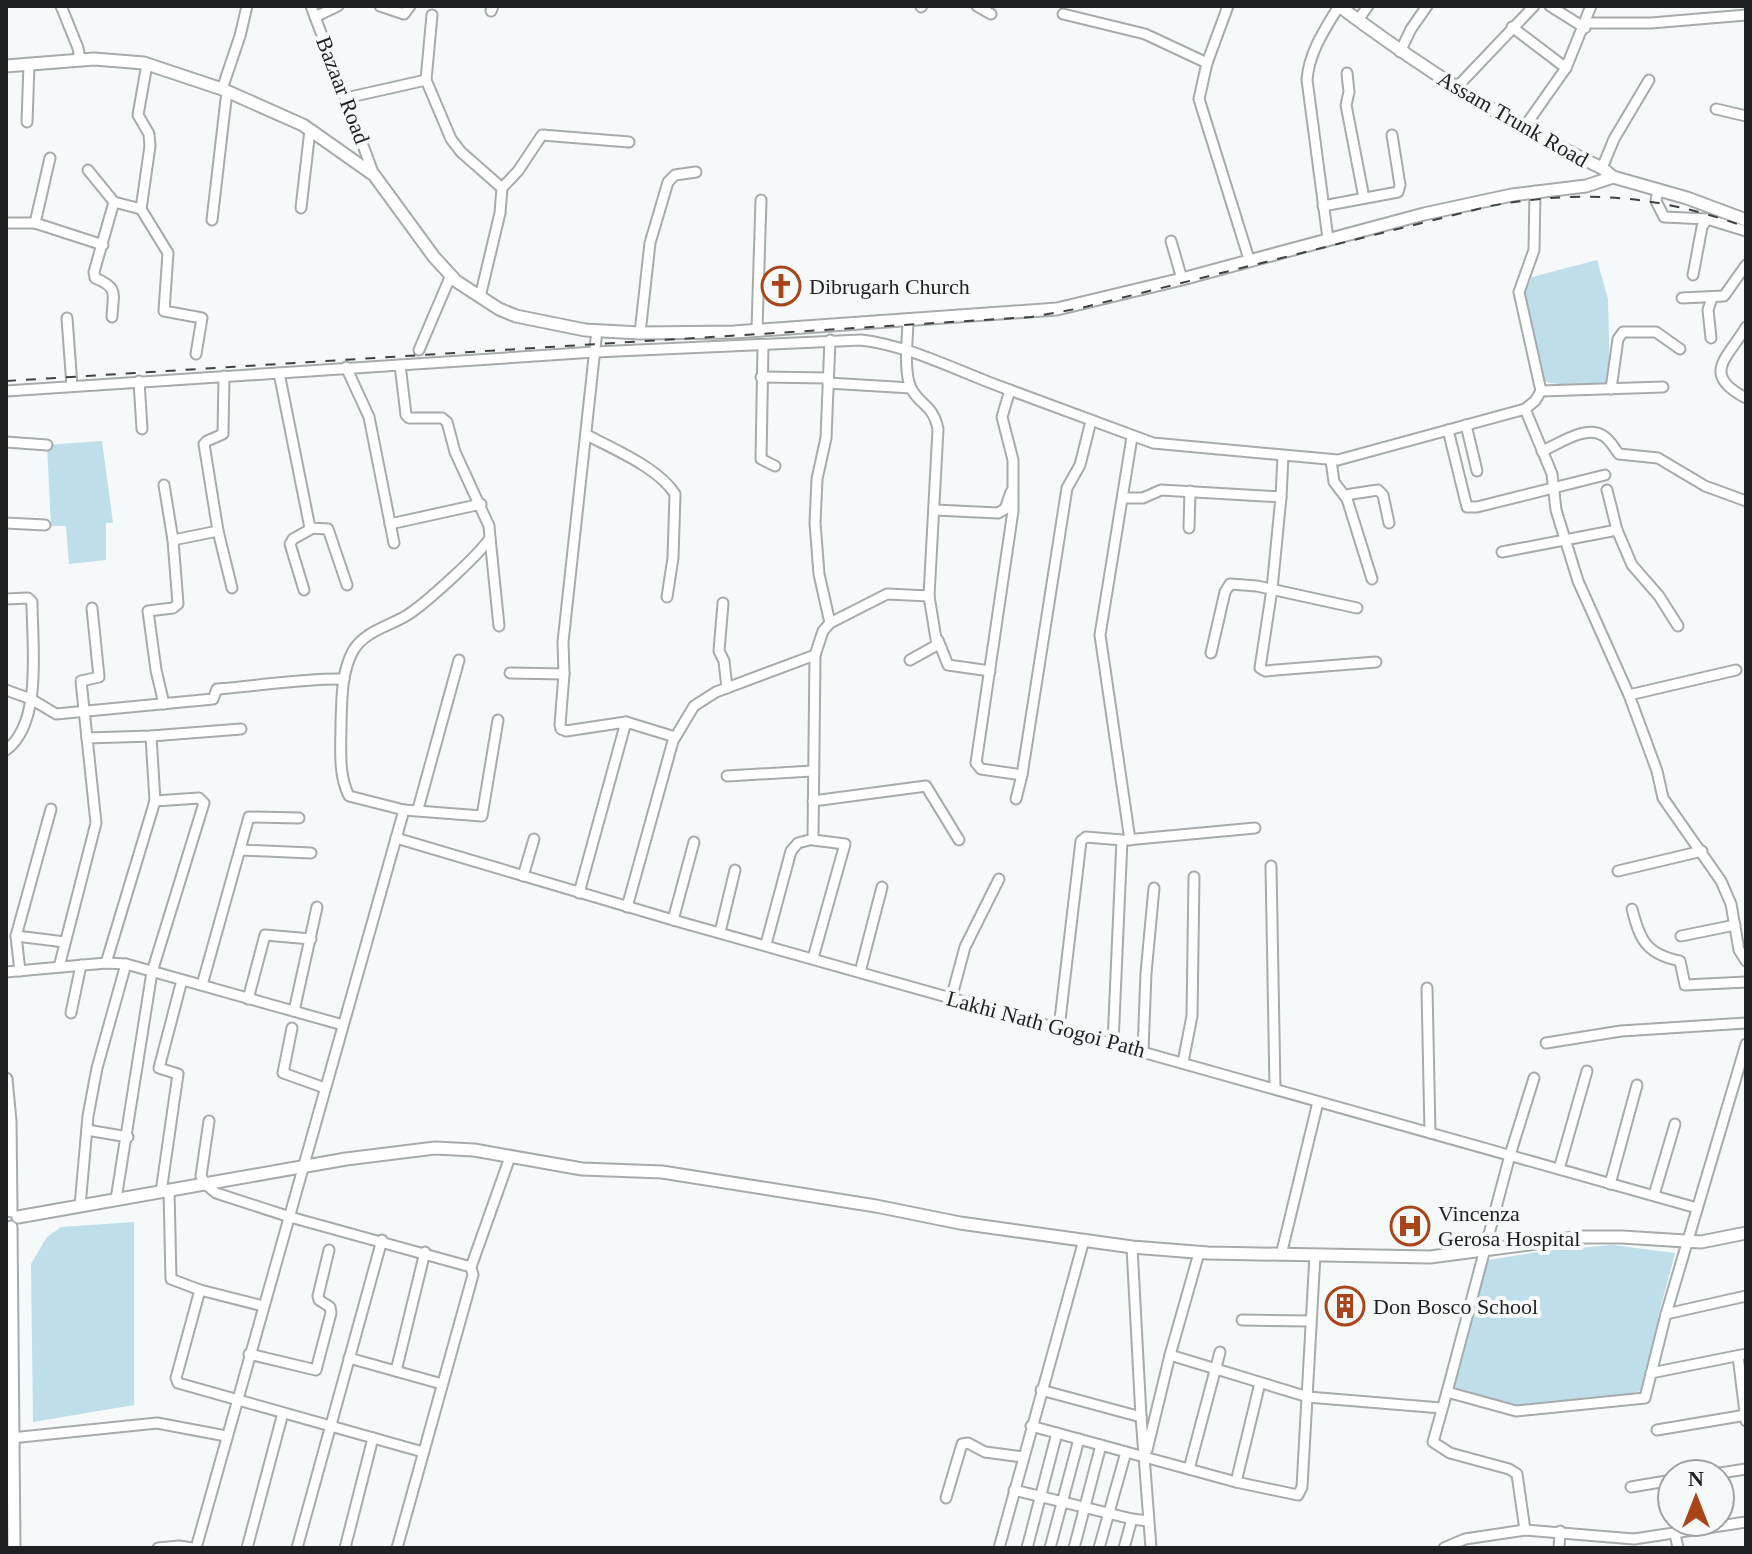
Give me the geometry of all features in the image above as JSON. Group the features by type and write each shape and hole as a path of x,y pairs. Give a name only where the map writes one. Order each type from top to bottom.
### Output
{"main road":[{"name":"Assam Trunk Road","path":"1339,6 1400,52 1456,88 1523,129 1602,168 1613,177 1658,189 1746,220"},
{"path":"6,66 80,60 147,64 224,90 310,130 374,175 451,275 480,297 516,316 563,327 640,333 757,329 1057,309 1424,214 1535,191 1586,186 1613,177"},
{"path":"6,1079 10,1121 10,1520 14,1548"},
{"path":"10,1219 371,1155 435,1148 474,1150 582,1169 662,1172 876,1206 960,1223 1199,1253 1430,1257 1486,1252 1527,1243 1599,1237 1687,1242 1713,1241 1746,1233"}],"street":[{"path":"61,6 80,60"},
{"path":"212,220 224,90 247,6"},
{"name":"Bazaar Road","path":"311,6 374,175"},
{"path":"315,17 338,6"},
{"path":"380,6 404,14 410,6"},
{"path":"977,6 991,14"},
{"path":"1228,6 1207,63 1199,99 1249,259"},
{"path":"1328,239 1309,102 1308,72 1321,36 1339,6"},
{"path":"1358,20 1368,6"},
{"path":"1400,52 1427,6"},
{"path":"1456,88 1534,6"},
{"path":"1550,6 1585,25 1746,15"},
{"path":"1523,129 1566,68 1591,6"},
{"path":"1063,14 1145,34 1207,63"},
{"path":"432,15 426,80 451,139 461,152 502,188"},
{"path":"1512,27 1566,68"},
{"path":"27,122 29,64"},
{"path":"147,64 138,115 149,134 150,146 141,209 168,253 163,309 202,318 196,354"},
{"path":"1347,73 1349,92 1346,105 1364,198"},
{"path":"346,98 426,80"},
{"path":"1602,168 1614,139 1649,80"},
{"path":"1716,109 1746,116"},
{"path":"301,208 310,130"},
{"path":"480,297 500,213 502,188 518,171 542,135 629,142"},
{"path":"1323,206 1400,190 1392,135"},
{"path":"35,223 50,158"},
{"path":"88,170 114,202 141,209"},
{"path":"640,333 650,243 668,182 675,175 696,172"},
{"path":"1658,189 1656,201 1664,217 1707,219 1746,231"},
{"path":"6,391 595,352 861,340 906,349 960,373 1153,443 1331,460 1349,459 1525,409 1535,401 1541,391 1519,292 1534,250 1535,191"},
{"path":"757,329 761,200"},
{"path":"112,317 111,285 94,276 114,202"},
{"path":"1693,275 1702,227 1707,219"},
{"path":"6,223 35,223 103,245"},
{"path":"1171,241 1182,279"},
{"path":"1682,298 1724,296 1746,265"},
{"path":"419,350 451,275"},
{"path":"1711,338 1708,310 1712,298"},
{"path":"67,318 72,386"},
{"path":"908,319 906,349 911,388 936,419 938,454 929,596 933,627 948,665 990,671"},
{"path":"597,330 563,642 560,725 563,731 626,722 675,737"},
{"path":"1745,330 1723,359 1722,377 1725,386 1746,398"},
{"path":"1611,389 1618,339 1623,332 1656,332 1680,349"},
{"path":"830,340 826,438 817,479 815,523 819,574 830,623"},
{"path":"763,345 761,459 775,466"},
{"path":"400,365 406,415 409,418 442,418 447,422 455,452 481,504 489,526 499,626"},
{"path":"346,367 369,417 394,543"},
{"path":"279,373 311,529"},
{"path":"224,376 223,434 204,444 218,531 232,588"},
{"path":"761,377 911,388"},
{"path":"139,381 142,429"},
{"path":"1541,391 1663,387"},
{"path":"1010,390 1002,417 1013,460 1009,549 977,766 1022,775"},
{"path":"1525,409 1552,474 1564,541 1578,581 1629,695 1657,771 1663,798 1702,851 1728,896 1739,950 1746,961"},
{"path":"1016,799 1067,488 1080,465 1091,421"},
{"path":"1466,425 1477,471"},
{"path":"1448,430 1467,507 1605,475"},
{"path":"1542,451 1585,433 1598,433 1610,441 1619,454 1658,458 1705,486 1746,501"},
{"path":"587,435 655,474 675,494 673,558 667,597"},
{"path":"1113,1043 1126,840 1100,635 1132,437"},
{"path":"6,442 47,445"},
{"path":"1283,456 1272,589 1261,670 1376,662"},
{"path":"1331,460 1334,482 1345,495 1372,579"},
{"path":"935,510 1001,512 1014,482"},
{"path":"164,485 173,540 178,604 173,608 148,611 164,704"},
{"path":"1345,495 1373,489 1382,492 1389,523"},
{"path":"1123,498 1143,498 1158,490 1281,497"},
{"path":"1607,490 1617,530 1632,565 1659,596 1678,626"},
{"path":"1189,528 1190,491"},
{"path":"390,524 481,504"},
{"path":"6,523 45,525"},
{"path":"304,590 290,544 311,529 328,529 347,585"},
{"path":"1502,552 1617,530"},
{"path":"173,540 218,531"},
{"path":"490,538 413,611 358,643 348,662 344,679 341,750 344,787 349,796 404,810 482,816 498,720"},
{"path":"1211,653 1225,592 1230,584 1242,583 1357,608"},
{"path":"813,840 815,655 823,631 830,623 887,594 929,596"},
{"path":"6,599 28,598 32,602 31,699 23,733 6,750"},
{"path":"723,603 719,651 724,661 727,688"},
{"path":"59,967 96,823 81,681 99,677 92,608"},
{"path":"910,660 933,648 938,640"},
{"path":"627,907 675,737 699,701 815,655"},
{"path":"418,809 459,660"},
{"path":"1629,695 1736,670"},
{"path":"510,673 564,674"},
{"path":"6,690 31,699 56,714 213,699 217,689 294,683 306,679 344,679"},
{"path":"579,893 626,722"},
{"path":"87,738 241,729"},
{"path":"106,963 155,801 151,736"},
{"path":"727,776 812,771"},
{"path":"813,801 926,786 959,840"},
{"path":"116,1199 152,972 204,803 199,798 155,801"},
{"path":"20,971 16,936 51,809"},
{"path":"158,1548 194,1548 305,1167 404,810"},
{"path":"202,985 249,817 299,818"},
{"path":"1059,1028 1081,841 1086,837 1126,840 1255,828"},
{"name":"Lakhi Nath Gogoi Path","path":"396,838 627,907 1697,1208"},
{"path":"523,876 534,839"},
{"path":"766,944 791,851 798,843 813,840 845,844 813,958"},
{"path":"673,920 694,842"},
{"path":"240,850 311,853"},
{"path":"1618,871 1702,851"},
{"path":"1271,866 1275,1089"},
{"path":"720,932 735,870"},
{"path":"1183,1062 1192,1016 1194,877"},
{"path":"951,999 965,947 999,879"},
{"path":"860,972 882,887"},
{"path":"1143,1051 1154,888"},
{"path":"294,1011 317,907"},
{"path":"1632,909 1642,940 1651,950 1663,958 1680,961 1685,985 1746,982"},
{"path":"1681,936 1735,925"},
{"path":"248,999 265,935 311,939"},
{"path":"16,936 65,942"},
{"path":"80,1206 97,1068 126,964"},
{"path":"6,972 126,964 343,1025"},
{"path":"71,1013 81,965"},
{"path":"182,980 159,1068 178,1074 165,1191 171,1279 263,1306"},
{"path":"1427,988 1430,1133"},
{"path":"1546,1043 1621,1031 1746,1023"},
{"path":"292,1028 283,1073 325,1088"},
{"path":"1447,1392 1506,1409 1529,1411 1645,1398 1666,1314 1746,1044"},
{"path":"1559,1169 1587,1071"},
{"path":"1525,1530 1517,1474 1450,1453 1433,1442 1510,1155 1534,1078"},
{"path":"1610,1184 1637,1085"},
{"path":"1281,1255 1318,1102"},
{"path":"209,1121 201,1176 216,1193 290,1217 471,1267"},
{"path":"1654,1195 1675,1124"},
{"path":"87,1130 128,1137"},
{"path":"397,1548 473,1275 471,1267 510,1157"},
{"path":"297,1548 382,1240"},
{"path":"999,1548 1084,1240"},
{"path":"1132,1247 1151,1548"},
{"path":"249,1354 316,1370 331,1313 329,1305 319,1300 318,1296 329,1250"},
{"path":"396,1371 425,1252"},
{"path":"1145,1457 1199,1253"},
{"path":"1031,1426 1236,1482 1292,1495 1301,1492 1315,1255"},
{"path":"200,1290 177,1381 181,1385 423,1452"},
{"path":"1666,1314 1746,1296"},
{"path":"1242,1320 1310,1321"},
{"path":"6,1348 8,1335"},
{"path":"1189,1469 1220,1352"},
{"path":"1170,1355 1308,1397 1441,1408"},
{"path":"1651,1373 1742,1355 1746,1417 1657,1430"},
{"path":"349,1358 442,1384"},
{"path":"1236,1482 1260,1383"},
{"path":"1041,1390 1141,1417"},
{"path":"247,1548 283,1413"},
{"path":"9,1445 157,1423 226,1436"},
{"path":"1027,1548 1057,1433"},
{"path":"345,1548 373,1438"},
{"path":"1050,1548 1079,1439"},
{"path":"946,1498 962,1444 968,1443 985,1452 1023,1457"},
{"path":"1074,1548 1101,1445"},
{"path":"1099,1548 1126,1452"},
{"path":"1631,1487 1656,1483"},
{"path":"1014,1490 1148,1521"},
{"path":"1124,1548 1132,1519"},
{"path":"1444,1548 1465,1539 1525,1530 1560,1531 1618,1540 1656,1536"},
{"path":"1559,1548 1560,1531"}],"shaded area":[{"path":"1597,260 1608,299 1610,383 1572,386 1545,382 1524,294 1532,277"},
{"path":"102,441 113,523 106,523 106,560 69,564 66,526 51,526 47,445"},
{"path":"134,1222 134,1405 33,1422 31,1264 47,1237 61,1227"},
{"path":"1613,1245 1675,1253 1658,1317 1660,1321 1645,1390 1613,1398 1513,1409 1447,1387 1488,1260"}],"railway":[{"path":"6,381 1031,317 1081,308 1490,206 1557,198 1620,198 1650,202 1746,227"}],"place":[{"name":"Dibrugarh Church","path":"781,286"},
{"name":"Vincenza Gerosa Hospital","path":"1410,1226"},
{"name":"Don Bosco School","path":"1345,1306"}]}
